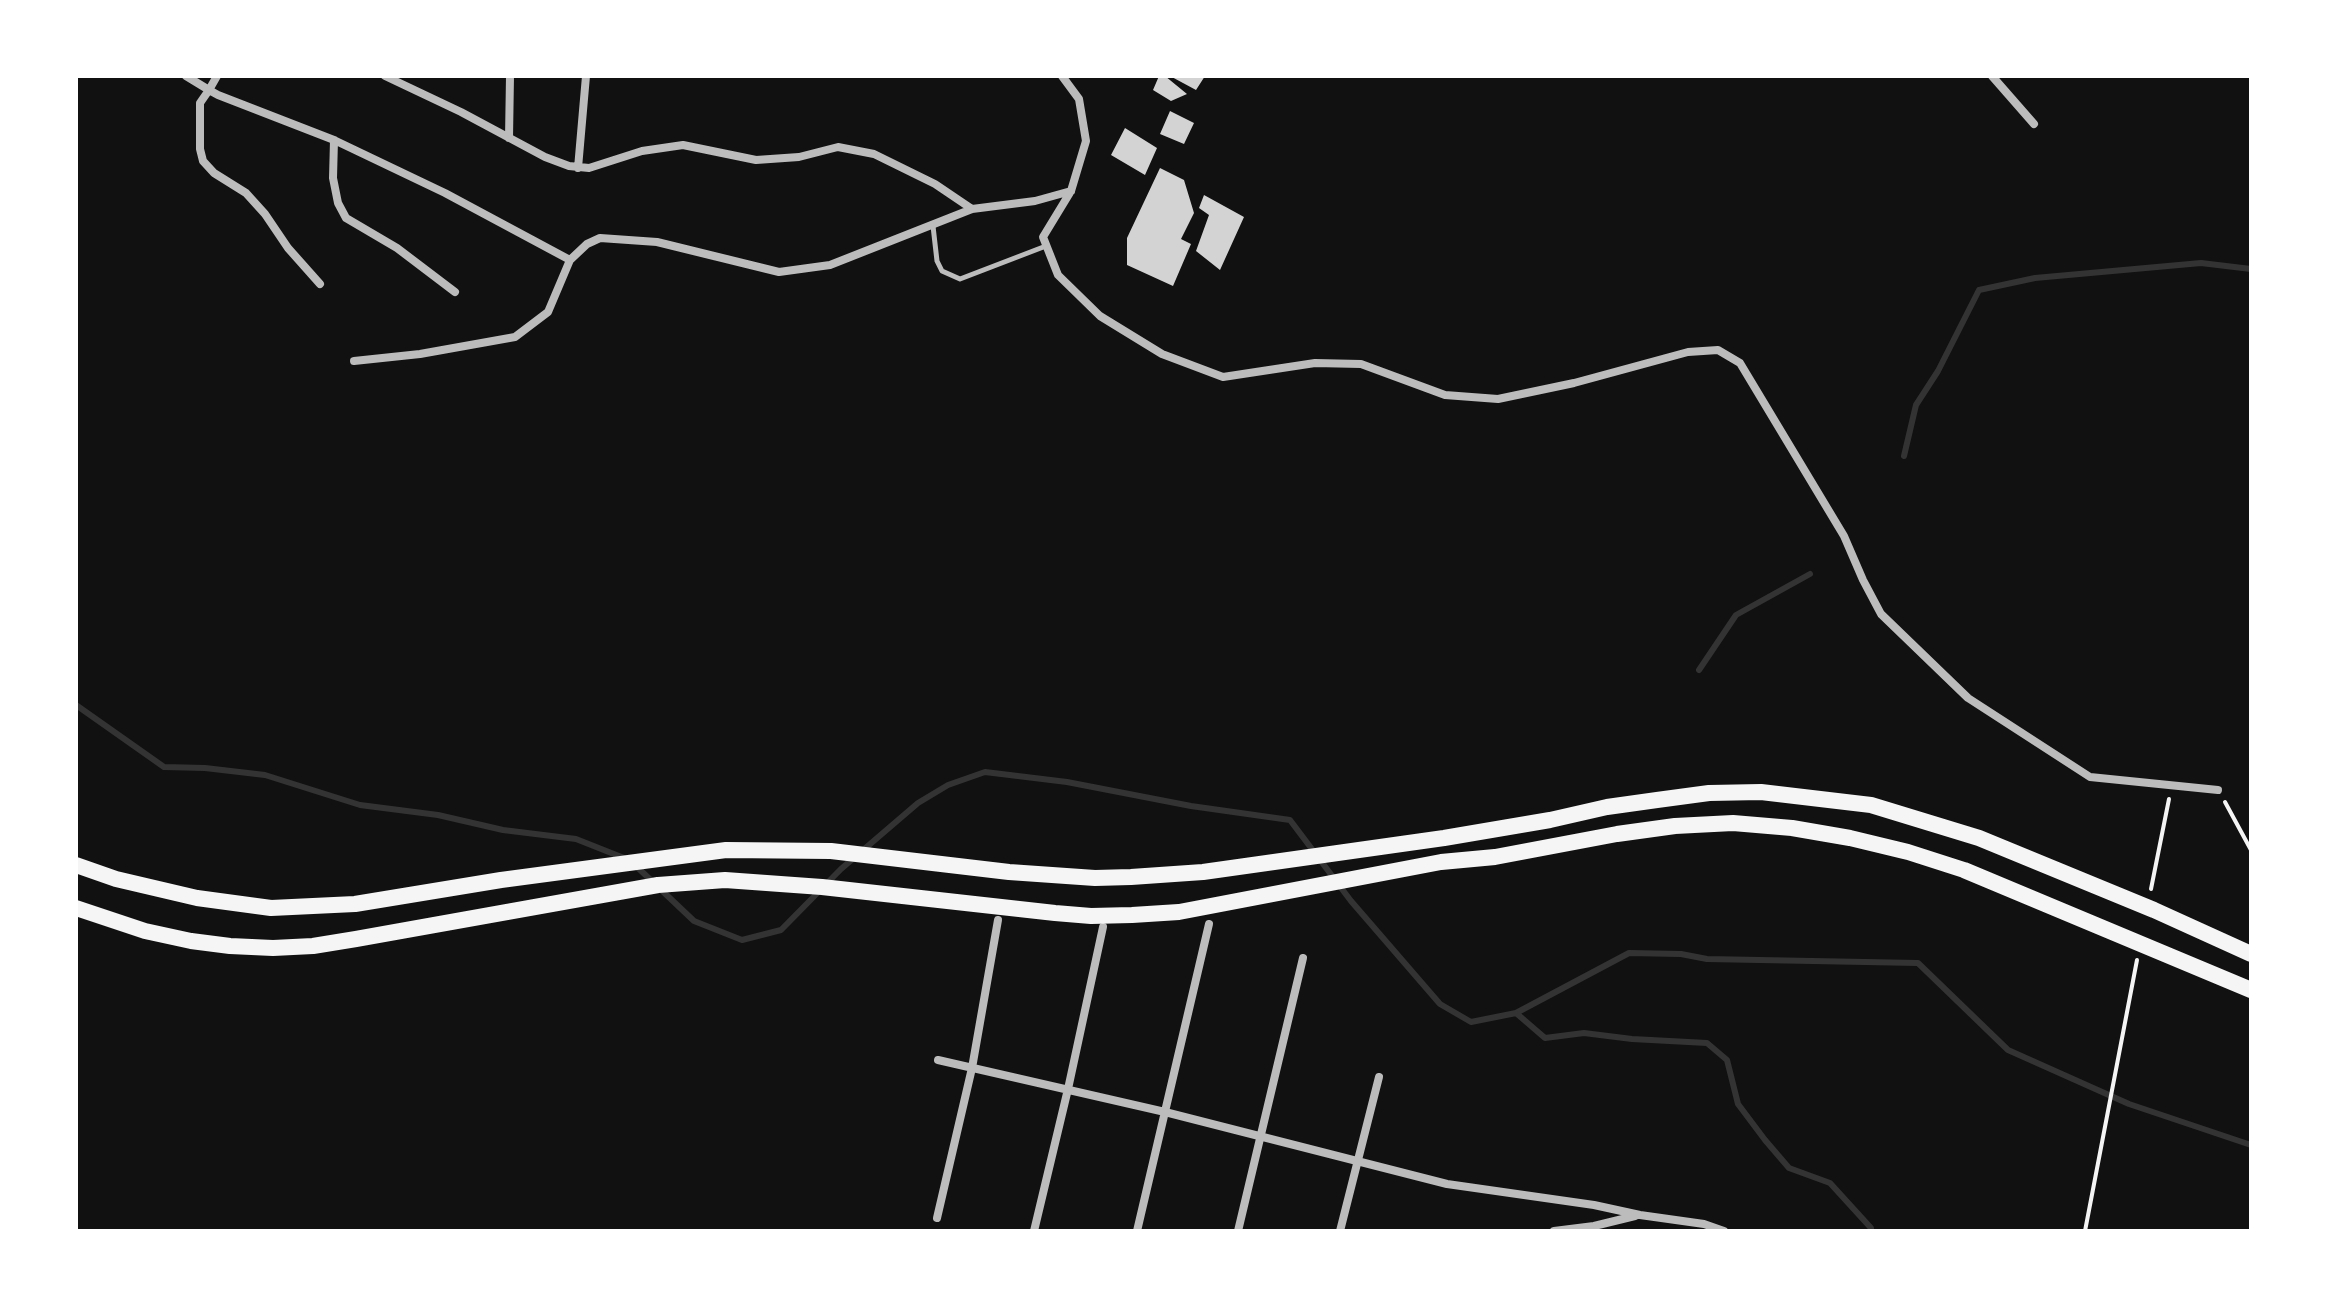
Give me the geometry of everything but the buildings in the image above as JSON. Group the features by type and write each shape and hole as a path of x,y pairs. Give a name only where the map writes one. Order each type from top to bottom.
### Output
{"highway":[{"path":"76,865 116,879 197,898 271,908 355,904 557,872 726,850 831,851 1009,872 1107,878 1203,872 1444,838 1607,807 1709,793 1761,792 1871,805 1979,838 2251,954"},
{"path":"76,908 145,931 191,941 273,948 356,939 658,885 725,880 822,887 1055,913 1132,915 1179,912 1441,862 1495,857 1617,834 1675,826 1733,823 1792,828 1850,838 1964,870 2251,990"}],"street":[{"path":"186,76 209,90 334,140 445,193 570,260"},
{"path":"217,76 200,103 203,161 214,173 246,193 320,284"},
{"path":"385,76 545,157 578,168 589,168 642,151 683,145 756,160 799,157 838,147 874,154 935,184 972,209"},
{"path":"509,138 510,76"},
{"path":"578,168 586,76"},
{"path":"1062,76 1079,99 1086,141 1071,191 1043,237 1058,275 1100,316 1162,354 1223,377 1315,363 1361,364 1445,395 1498,399 1574,383 1688,352 1718,350 1740,363 1844,536 1881,614 1968,698 2090,777 2218,790"},
{"path":"1992,76 2034,124"},
{"path":"334,140 333,178 338,203 346,218 397,248 455,292"},
{"path":"354,361 420,354 515,337 548,312 570,260 587,244 600,238 657,242 779,272 830,265 972,209 1035,201 1071,191"},
{"path":"937,1218 972,1068 998,920"},
{"path":"1137,1231 1209,924"},
{"path":"1034,1231 1103,927"},
{"path":"1238,1231 1303,958"},
{"path":"938,1060 1165,1112 1447,1184 1594,1205 1704,1224 1724,1231"},
{"path":"1340,1231 1379,1077"},
{"path":"1554,1231 1594,1226 1640,1215"}],"lane":[{"path":"933,225 937,261 942,271 960,279 1047,246"}],"path":[{"path":"2150,893 2171,785"},
{"path":"2218,790 2251,850"},
{"path":"2085,1231 2139,954"}],"waterway":[{"path":"1904,456 1916,405 1938,371 1979,290 2035,278 2201,263 2251,269"},
{"path":"1699,670 1736,615 1810,574"},
{"path":"76,705 164,767 265,775 360,805 438,815 503,830 576,839 624,858"},
{"path":"636,866 694,921 742,940 781,930 841,869 918,803 948,785 985,772 1067,782 1191,806 1290,820 1351,901 1440,1004 1471,1022 1516,1013 1629,953 1681,954 1707,959 1918,963 2008,1050 2129,1104 2251,1145"},
{"path":"1516,1013 1545,1038 1584,1033 1707,1043 1727,1060 1738,1104 1789,1168 1830,1183 1871,1231"}]}
